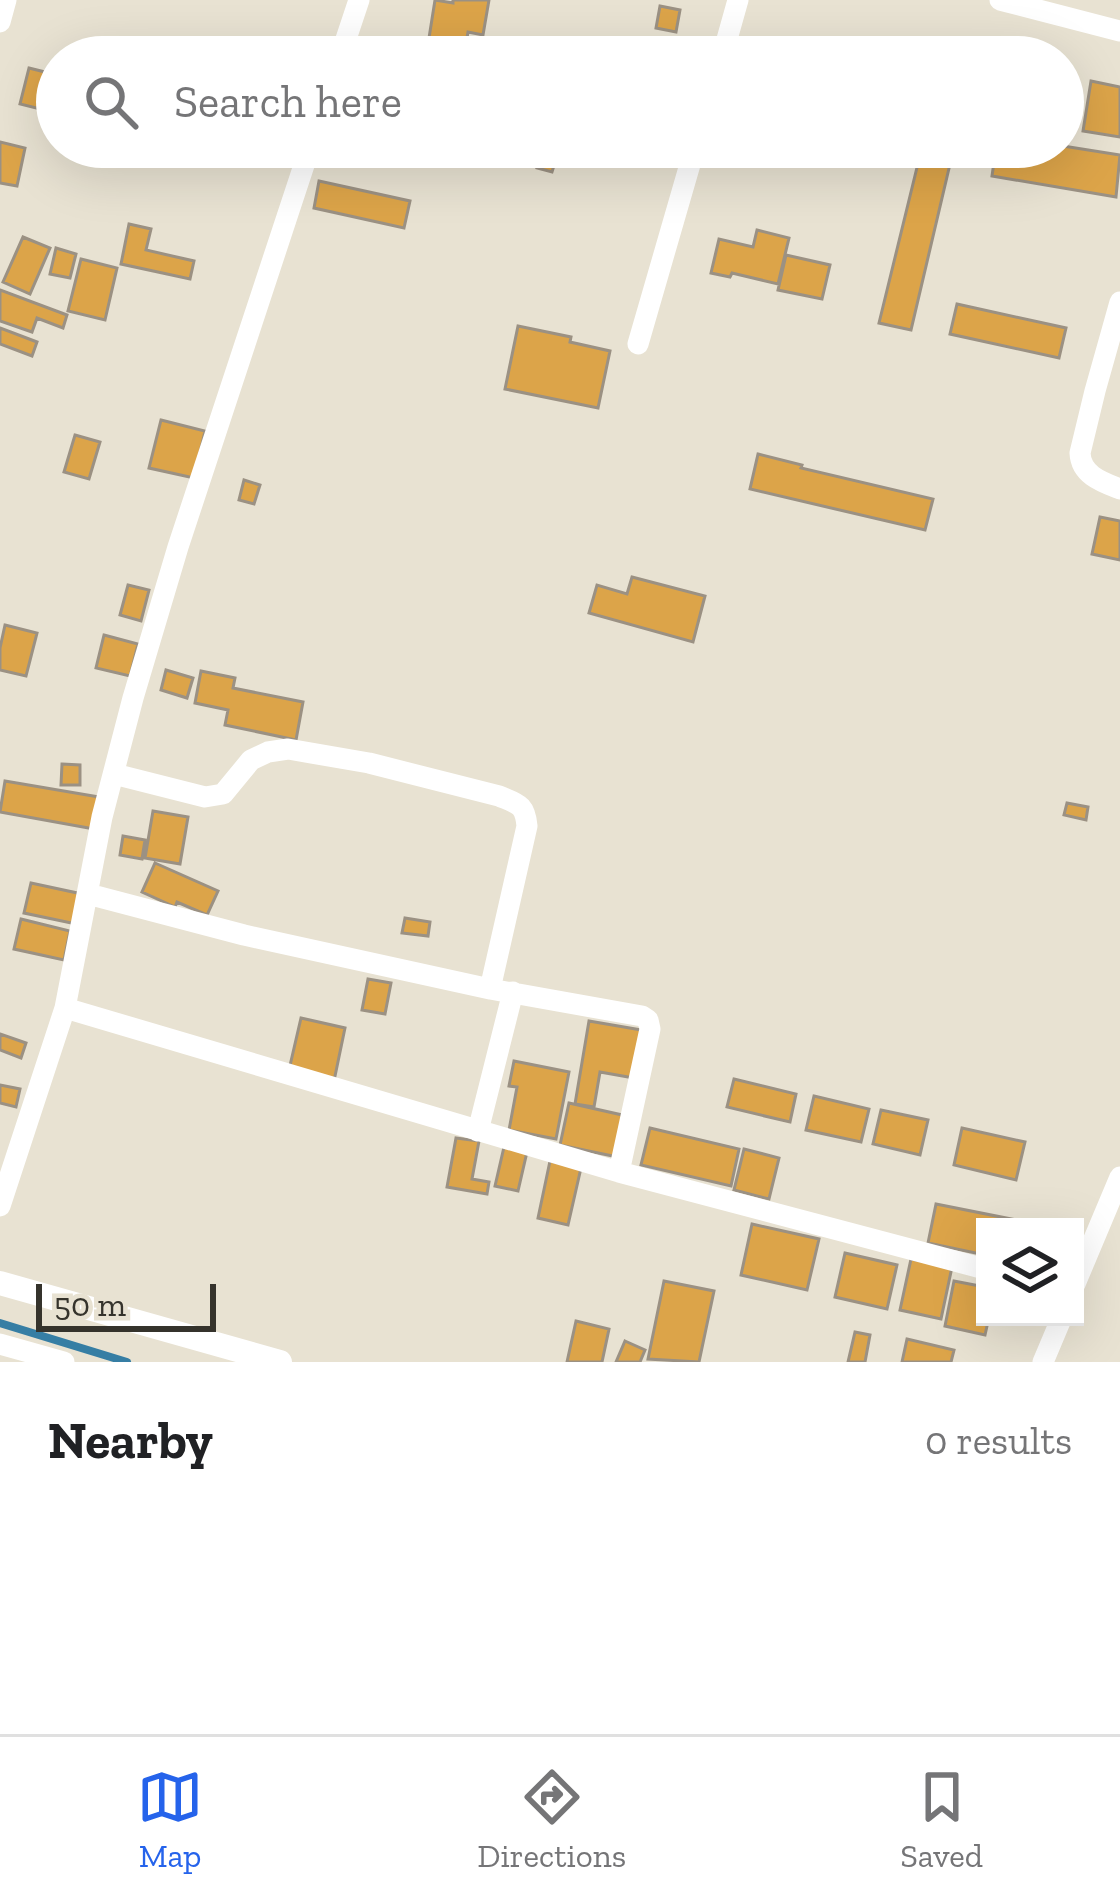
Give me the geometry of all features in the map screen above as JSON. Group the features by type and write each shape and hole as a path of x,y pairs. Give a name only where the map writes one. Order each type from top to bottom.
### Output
{"street":[{"path":"0,22 6,0"},
{"path":"347,36 359,0"},
{"path":"728,36 738,0"},
{"path":"1000,0 1120,31"},
{"path":"0,1206 64,1008 102,817 178,547 303,168"},
{"path":"638,344 689,168"},
{"path":"1120,302 1080,453 1085,470 1120,489"},
{"path":"114,775 205,797 223,794 251,760 288,749 369,763 519,804 526,812 527,826 478,1131"},
{"path":"88,894 244,935 648,1020 650,1029 619,1172"},
{"path":"64,1008 619,1172 976,1267"},
{"path":"1084,1263 1120,1177"},
{"path":"0,1282 280,1362"},
{"path":"1043,1362 1058,1326"},
{"path":"0,1344 64,1362"}],"building":[{"path":"435,0 489,0 483,35 429,36"},
{"path":"660,6 680,10 676,32 656,28"},
{"path":"29,68 36,70 36,108 20,104"},
{"path":"1091,81 1120,87 1120,137 1084,131"},
{"path":"0,142 25,148 17,186 0,183"},
{"path":"1084,149 1120,155 1116,197 992,176 993,168 1084,168"},
{"path":"917,168 949,168 911,330 879,323"},
{"path":"319,181 410,201 404,228 314,208"},
{"path":"129,224 151,229 146,250 194,261 190,279 121,264"},
{"path":"757,230 789,238 778,284 711,273 719,239 753,247"},
{"path":"23,237 50,248 30,294 3,282"},
{"path":"56,248 76,254 70,278 50,274"},
{"path":"786,255 830,265 822,299 778,290"},
{"path":"81,259 117,268 105,320 68,311"},
{"path":"0,290 67,315 63,328 37,318 32,332 0,321"},
{"path":"957,304 1066,328 1059,358 950,334"},
{"path":"518,326 610,351 598,408 505,389"},
{"path":"0,328 37,342 32,356 0,344"},
{"path":"161,420 205,431 194,478 149,468"},
{"path":"75,435 100,442 89,479 64,472"},
{"path":"758,454 933,499 925,530 750,489"},
{"path":"244,480 260,485 254,504 239,500"},
{"path":"1100,517 1120,521 1120,560 1092,554"},
{"path":"632,577 705,596 693,642 589,613 597,585 627,594"},
{"path":"128,585 149,590 141,621 120,615"},
{"path":"5,625 37,633 26,676 0,670"},
{"path":"104,635 138,644 130,676 96,668"},
{"path":"166,670 193,678 187,698 161,690"},
{"path":"201,671 235,678 233,688 303,702 296,740 225,725 228,710 195,703"},
{"path":"62,764 80,765 80,785 61,785"},
{"path":"5,781 99,797 94,829 0,812"},
{"path":"1067,803 1088,807 1086,820 1064,815"},
{"path":"153,811 188,817 180,864 145,858"},
{"path":"123,836 145,840 142,859 120,855"},
{"path":"155,863 218,891 207,915 142,892"},
{"path":"31,883 82,894 76,924 24,913"},
{"path":"405,918 430,922 428,936 402,933"},
{"path":"21,919 70,931 64,960 14,949"},
{"path":"368,979 391,983 385,1014 362,1010"},
{"path":"301,1018 345,1028 334,1081 289,1070"},
{"path":"589,1021 653,1032 645,1080 600,1072 594,1107 575,1104"},
{"path":"0,1034 26,1043 21,1058 0,1050"},
{"path":"514,1061 569,1072 556,1139 509,1130 517,1087 509,1086"},
{"path":"734,1079 796,1094 790,1122 727,1107"},
{"path":"0,1085 20,1089 16,1107 0,1103"},
{"path":"814,1096 869,1109 861,1142 806,1130"},
{"path":"569,1103 631,1117 622,1158 560,1145"},
{"path":"881,1110 928,1120 920,1155 873,1144"},
{"path":"650,1128 739,1149 731,1186 641,1165"},
{"path":"962,1128 1025,1142 1016,1180 954,1165"},
{"path":"456,1138 479,1141 472,1179 489,1182 487,1194 447,1187"},
{"path":"504,1147 527,1152 518,1191 495,1186"},
{"path":"744,1149 779,1158 769,1199 734,1190"},
{"path":"550,1161 581,1168 568,1225 538,1218"},
{"path":"936,1204 1006,1218 976,1218 976,1253 928,1243"},
{"path":"752,1224 819,1239 807,1290 741,1275"},
{"path":"845,1253 897,1265 887,1309 835,1297"},
{"path":"911,1259 952,1267 941,1319 900,1310"},
{"path":"664,1281 714,1291 699,1362 648,1359"},
{"path":"954,1281 976,1285 976,1326 987,1326 985,1335 945,1326"},
{"path":"576,1321 609,1329 602,1362 567,1362"},
{"path":"855,1332 870,1335 865,1362 848,1362"},
{"path":"907,1339 954,1350 951,1362 902,1362"},
{"path":"625,1341 645,1350 640,1362 616,1362"}],"waterway":[{"path":"0,1323 127,1362"}]}
